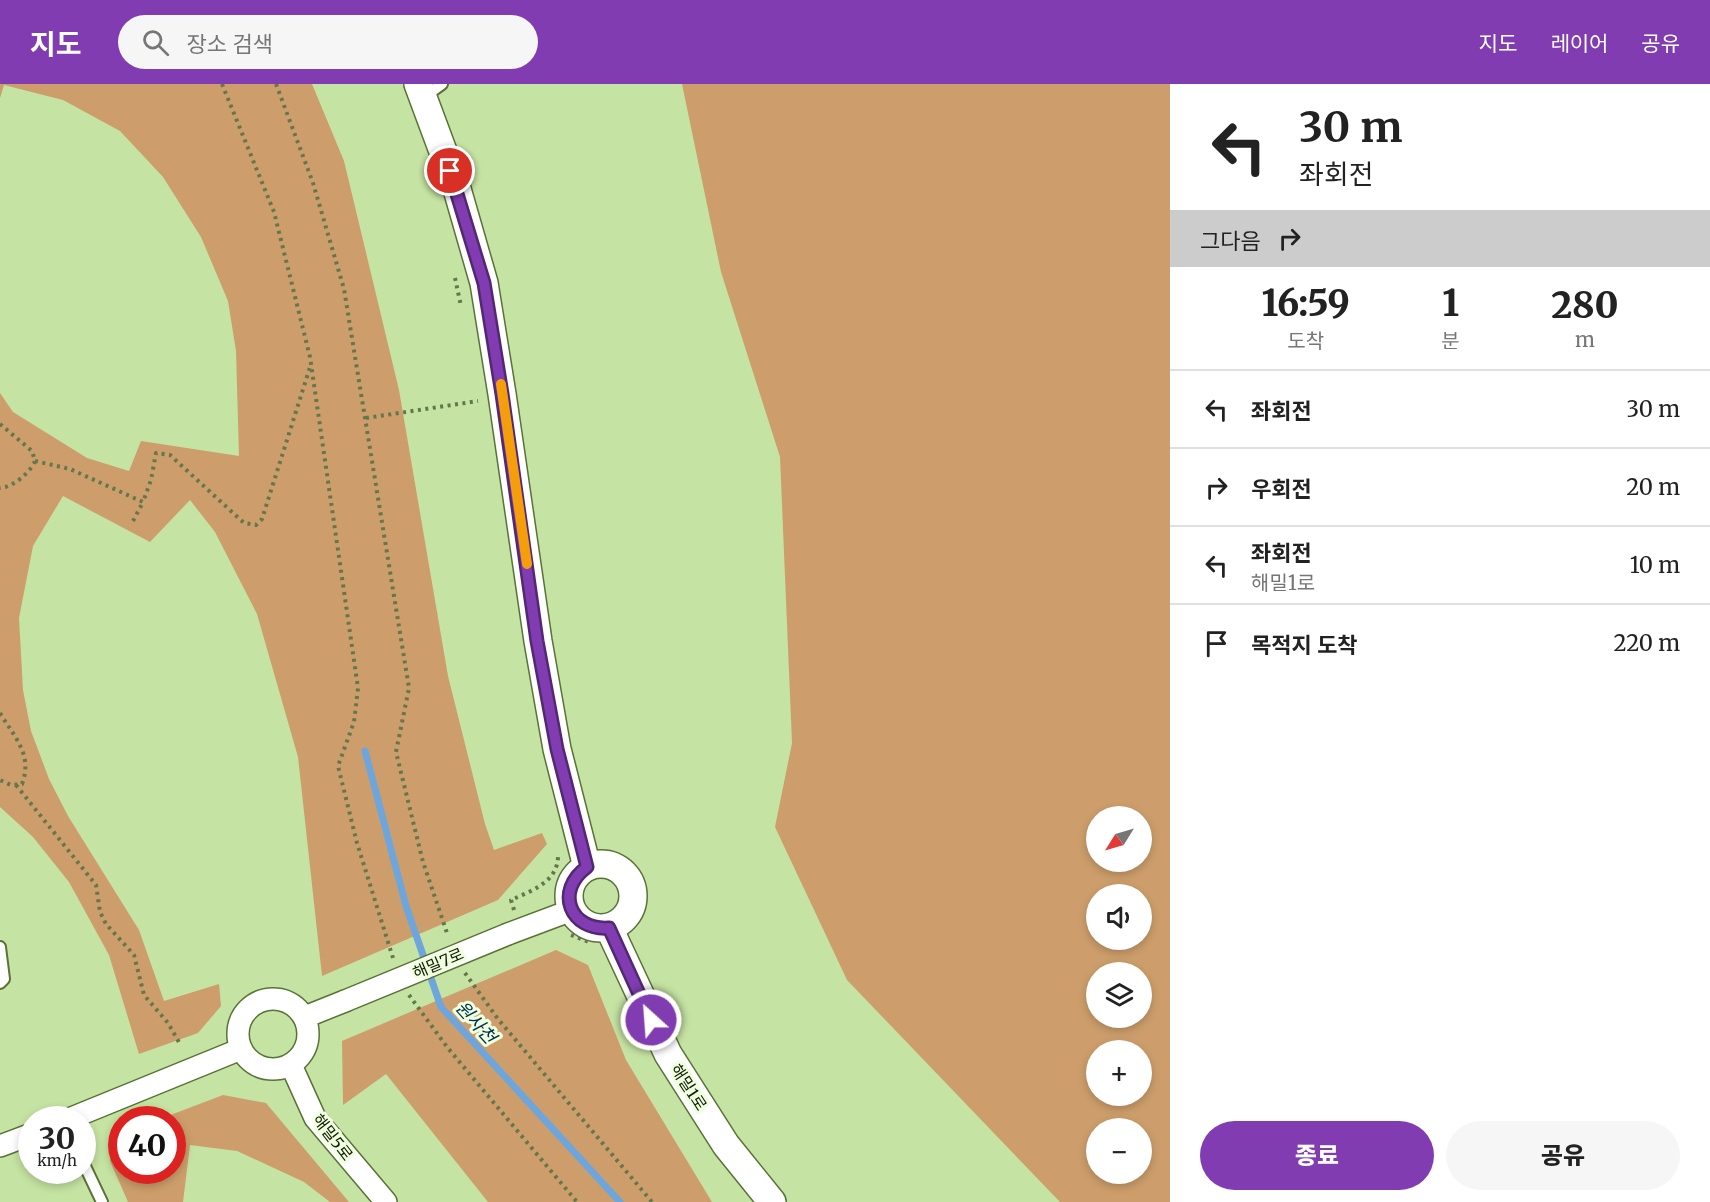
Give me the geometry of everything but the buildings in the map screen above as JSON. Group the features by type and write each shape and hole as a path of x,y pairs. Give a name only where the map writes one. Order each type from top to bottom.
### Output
{"street":[{"path":"428,88 484,283 537,641 557,749 587,867"},
{"path":"606,864 615,867 623,873 633,890 631,909 618,924 609,928 587,926 572,910 569,890 572,881 587,867 606,864"},
{"name":"해밀7로","path":"305,1017 572,910"},
{"name":"해밀1로","path":"609,928 668,1054 726,1145 772,1202"},
{"path":"269,999 287,1001 305,1017 309,1039 299,1058 291,1065 268,1069 257,1066 241,1049 239,1025 252,1005 269,999"},
{"path":"96,1108 241,1049"},
{"name":"해밀5로","path":"291,1065 315,1118 386,1202"},
{"path":"0,1146 18,1139"}],"lane":[{"path":"0,947 4,979 0,982"},
{"path":"93,1184 102,1202"}],"path":[{"path":"222,84 274,212 311,363 358,688 354,722 338,766 357,843 396,965"},
{"path":"276,84 313,183 344,289 409,688 396,753 423,862 451,946"},
{"path":"133,520 151,480 156,453 170,454 244,523 256,525 262,519 311,363"},
{"path":"366,418 478,400"},
{"path":"0,424 32,451 35,461 33,467 8,487 0,488"},
{"path":"35,461 70,469 143,502"},
{"path":"0,713 26,758 28,768 22,784 10,785 0,780"},
{"path":"16,784 96,885 100,912 106,924 134,955 144,995 168,1023 180,1044"},
{"path":"459,964 498,1019 652,1202"},
{"path":"406,987 410,998 447,1047 577,1202"}],"shaded area":[{"path":"0,84 312,84 344,161 399,390 448,676 485,824 494,850 542,833 547,844 498,900 322,976 298,757 257,614 215,532 190,500 150,542 63,496 33,546 19,618 23,690 31,731 49,779 68,816 139,930 164,1001 219,984 221,1006 198,1033 139,1054 109,955 69,882 33,837 0,807 0,393 13,412 87,458 129,471 141,441 239,456 236,351 228,301 201,237 163,177 120,131 63,100 4,85 0,98"},
{"path":"682,84 1170,84 1170,1202 1060,1202 847,980 775,827 792,743 780,457 721,272"},
{"path":"556,950 588,965 626,1060 712,1202 488,1202 386,1074 343,1105 342,1041"},
{"path":"223,1095 266,1103 349,1202 330,1202 304,1182 237,1151 190,1145 186,1178 186,1109"},
{"path":"120,1184 185,1184 183,1202 128,1202"}],"waterway":[{"name":"원사천","path":"365,751 406,906 441,1007 620,1202"}],"slow traffic":[{"path":"501,384 527,564"}],"route":[{"path":"450,171 484,283 537,641 557,749 587,867 572,881 569,901 578,919 587,926 598,929 609,928 651,1020"}]}
